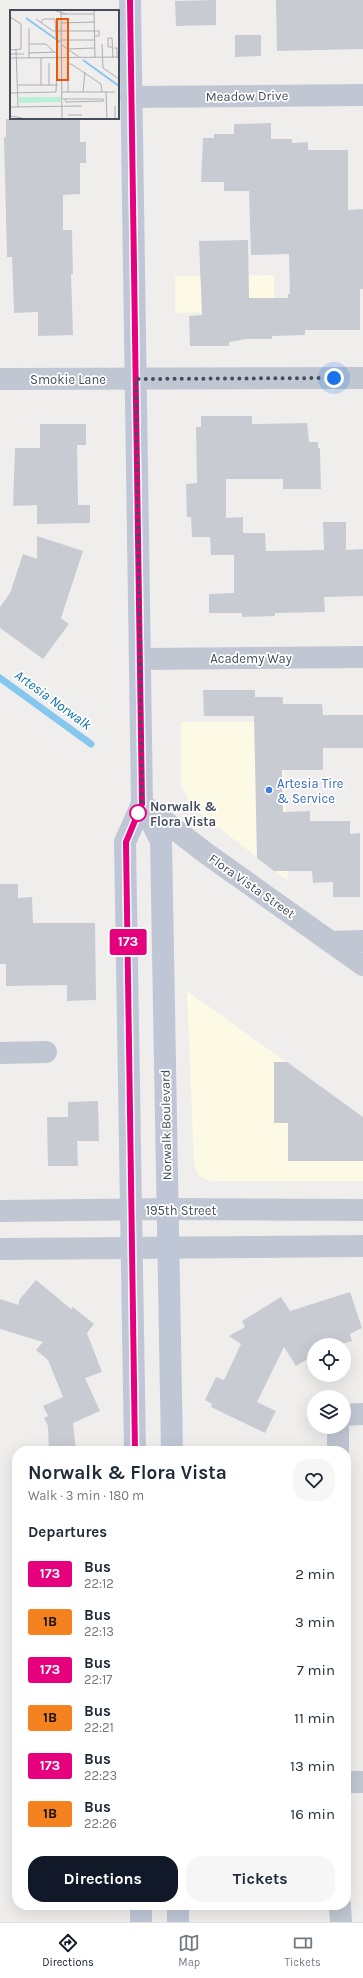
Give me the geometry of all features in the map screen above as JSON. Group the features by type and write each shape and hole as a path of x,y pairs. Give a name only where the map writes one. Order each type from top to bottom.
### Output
{"main road":[{"name":"Norwalk Boulevard","path":"130,0 142,804 126,842 135,1446"},
{"name":"Norwalk Boulevard","path":"142,804 161,841 172,1446"},
{"path":"141,1910 141,1922"},
{"path":"178,1910 178,1922"}],"street":[{"name":"Meadow Drive","path":"131,97 363,95"},
{"name":"Smokie Lane","path":"0,380 363,378"},
{"name":"Academy Way","path":"140,659 363,657"},
{"name":"Flora Vista Street","path":"142,804 207,854 363,965"},
{"path":"331,942 363,941"},
{"path":"0,1053 46,1052"},
{"name":"195th Street","path":"0,1211 168,1209 363,1210"},
{"path":"0,1249 363,1246"},
{"path":"351,1414 363,1414"},
{"path":"338,1434 338,1446"},
{"path":"351,1782 363,1782"},
{"path":"340,1910 341,1922"}],"shaded area":[{"path":"274,275 274,311 175,313 175,276"},
{"path":"181,722 283,722 288,881 192,807 181,785"},
{"path":"187,991 363,1117 363,1181 210,1181 199,1176 194,1164"}],"building":[{"path":"216,0 216,25 176,26 175,1"},
{"path":"276,0 363,0 363,49 277,51"},
{"path":"235,35 261,35 261,56 235,57"},
{"path":"6,119 80,119 80,142 86,142 86,163 80,163 80,194 63,195 63,230 72,230 73,274 71,274 73,335 38,336 38,312 14,313 12,257 7,257 4,137 6,137"},
{"path":"271,123 271,139 292,139 292,143 308,142 308,150 348,150 348,210 363,209 363,289 360,289 360,330 305,330 305,335 272,336 272,339 247,339 229,342 229,346 190,346 189,316 202,315 199,241 248,240 249,298 288,298 288,294 290,294 289,254 251,255 249,191 224,191 224,182 201,182 203,138 214,138 214,134 234,134 234,124"},
{"path":"201,416 252,416 252,424 307,423 309,442 318,442 318,448 320,448 321,489 283,489 283,479 226,479 226,518 243,517 243,533 265,533 266,551 324,550 323,522 346,522 346,550 363,549 363,596 324,597 325,612 275,613 275,616 242,617 242,613 209,613 209,594 234,593 234,555 211,555 210,537 192,537 191,517 187,517 186,484 197,483 196,427 201,427"},
{"path":"40,424 86,424 86,445 77,445 78,505 90,505 90,523 37,524 37,505 13,506 15,448 40,448"},
{"path":"37,536 83,551 61,618 69,624 43,659 0,628 0,607 10,593 23,554 37,559"},
{"path":"203,690 255,690 255,697 283,697 283,704 322,704 323,715 363,715 363,748 323,748 323,770 282,770 283,812 310,811 310,821 350,821 350,834 360,833 360,897 333,897 333,882 313,883 312,871 274,871 257,858 254,716 204,716"},
{"path":"0,884 18,884 18,898 32,897 33,923 95,923 96,1000 67,1001 67,985 6,986 6,964 0,964"},
{"path":"274,1062 287,1062 363,1117 363,1161 288,1161 288,1123 274,1123"},
{"path":"98,1101 99,1141 77,1141 78,1166 48,1166 47,1117 68,1117 68,1102"},
{"path":"36,1280 71,1309 73,1307 94,1324 87,1333 102,1372 85,1378 100,1411 73,1423 75,1446 49,1446 48,1426 44,1418 48,1416 43,1406 63,1397 48,1360 36,1350 43,1342 0,1329 0,1299 19,1305 19,1300"},
{"path":"350,1292 362,1328 350,1334 352,1341 351,1341 351,1338 307,1338 307,1359 296,1366 284,1347 257,1402 276,1411 265,1433 211,1407 212,1404 205,1400 216,1377 224,1380 241,1344 229,1336 245,1327 242,1321 281,1297 290,1311"}],"waterway":[{"name":"Artesia Norwalk","path":"0,678 91,744"}],"bus line":[{"name":"173","path":"130,0 142,804 126,842 130,1030 135,1446"}],"place":[{"name":"Artesia Tire & Service","path":"269,790"},
{"name":"Norwalk & Flora Vista","path":"138,813"}],"route":[{"path":"138,813 136,817 142,804 136,379 334,378"}]}
